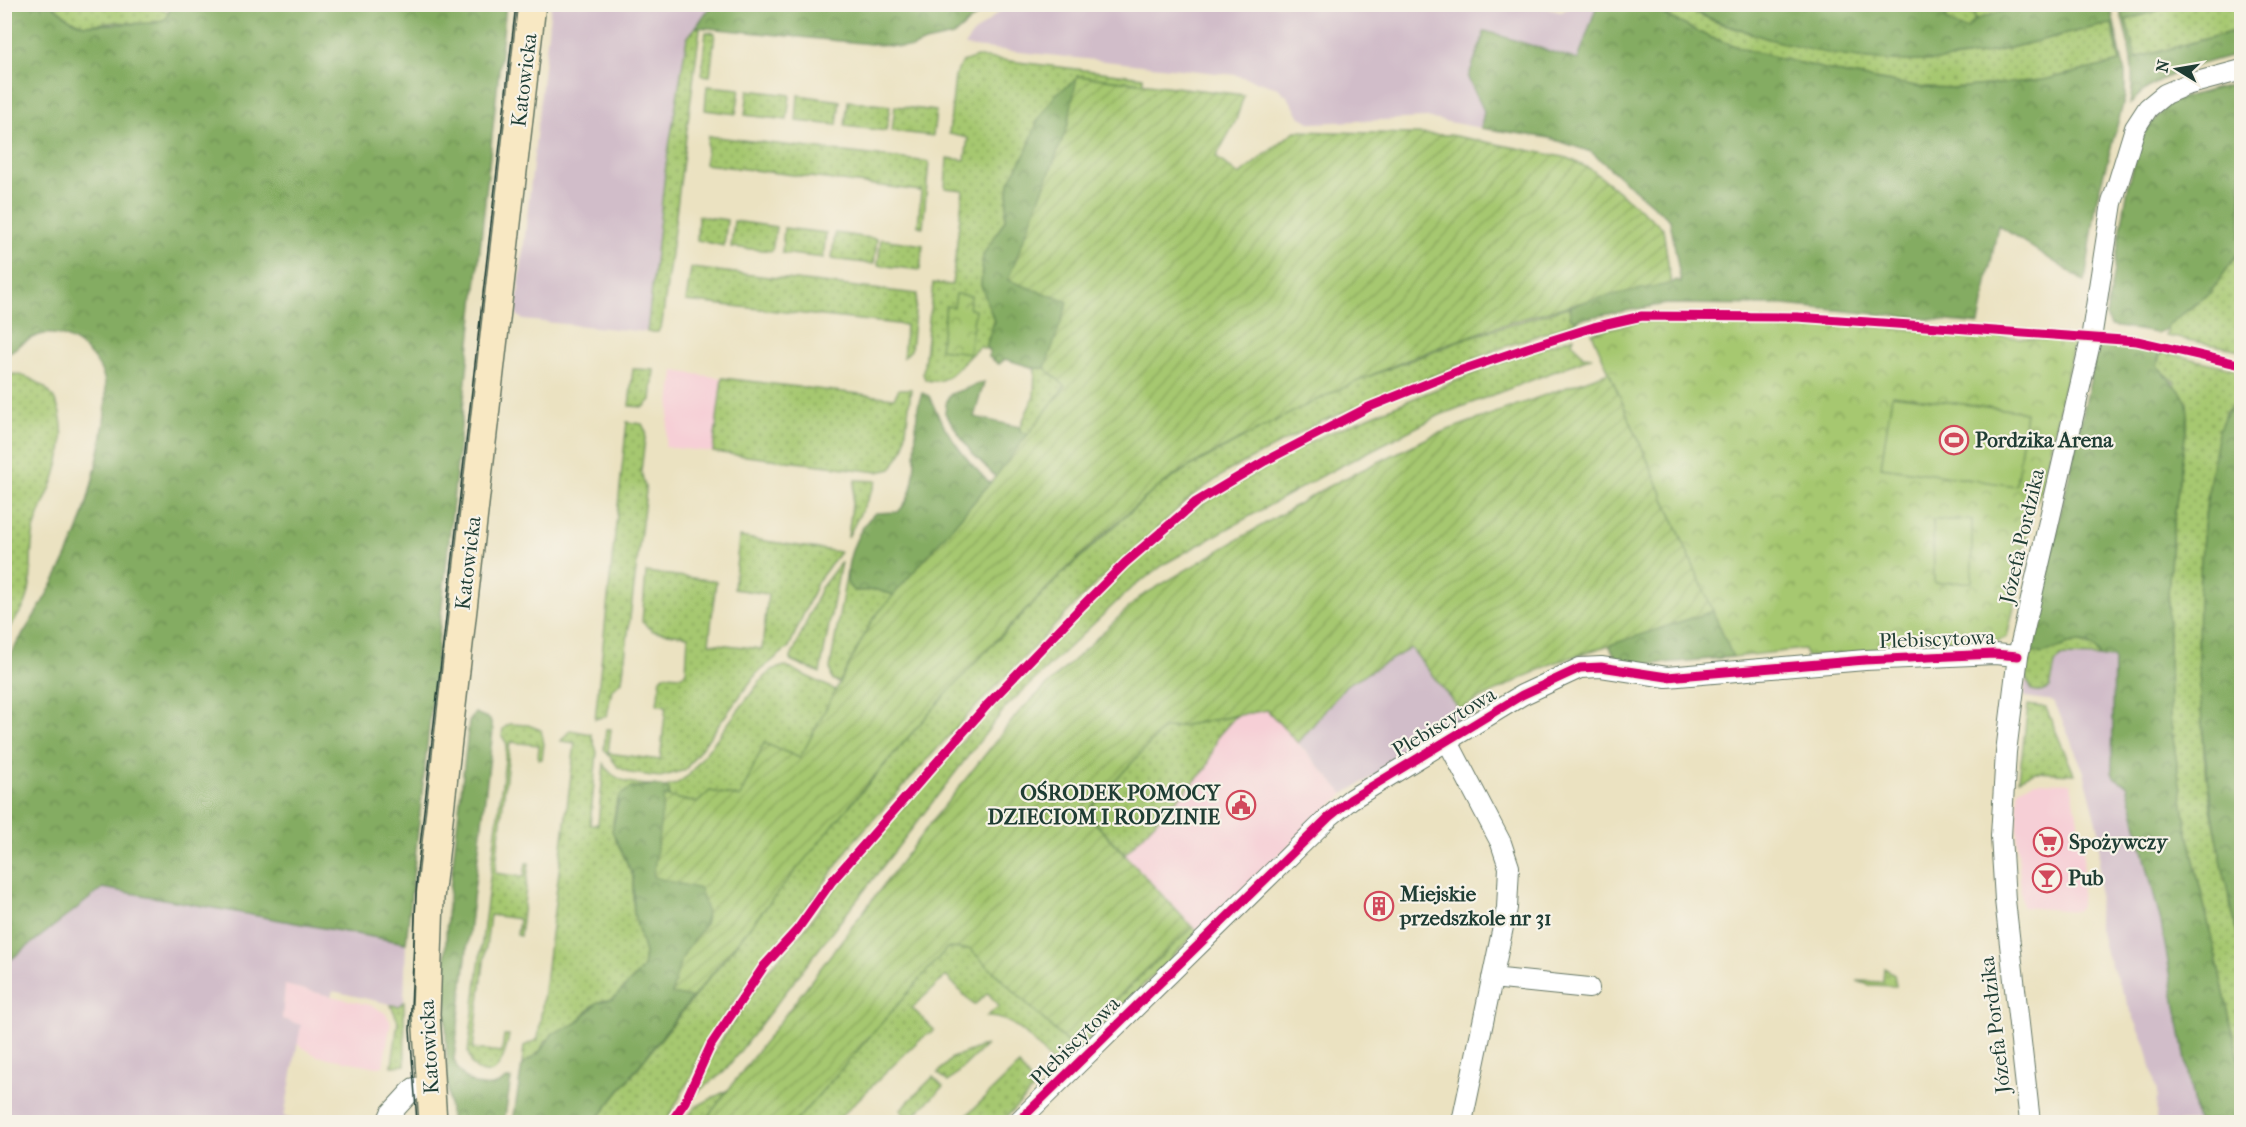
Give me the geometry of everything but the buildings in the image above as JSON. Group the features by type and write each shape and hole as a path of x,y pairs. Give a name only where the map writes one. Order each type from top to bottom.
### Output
{"street":[{"name":"Katowicka","path":"433,1122 426,961 430,898 532,4"},
{"name":"Józefa Pordzika","path":"2030,1122 2006,909 2001,836 2006,752 2018,656 2091,339 2112,203 2134,128 2148,108 2165,94 2186,85 2241,70"},
{"name":"Plebiscytowa","path":"1018,1122 1329,817 1351,799 1522,695 1580,668 1601,667 1667,677 1865,660 1994,654 2018,656"},
{"path":"1447,740 1501,843 1509,867 1507,908 1462,1122"},
{"path":"1492,978 1589,988"},
{"path":"387,1122 391,1113 414,1088 430,1088"}],"shaded area":[{"path":"1530,4 1561,12 1574,5 1597,5 1579,60 1468,78 1484,111 1481,128 1427,118 1312,123 1300,117 1288,97 1278,88 1236,75 965,46 970,37 1007,5"},
{"path":"551,5 712,5 687,38 666,165 647,332 523,320 516,314"},
{"path":"674,371 722,378 713,452 665,447"},
{"path":"1411,647 1466,720 1344,794 1298,743 1346,685"},
{"path":"2062,656 2114,658 2112,772 2127,785 2161,923 2197,1122 2156,1122 2157,1092 2146,1046 2104,949 2098,924 2100,834 2084,772 2054,701 2024,697 2026,678 2027,683 2052,683 2055,664"},
{"path":"1267,710 1344,794 1198,931 1125,854 1206,769 1218,736 1236,716"},
{"path":"2035,782 2071,783 2084,853 2081,903 2077,911 2022,907 2017,839 2018,789"},
{"path":"103,888 406,943 404,1002 399,1006 333,991 331,996 285,985 282,1019 301,1025 284,1117 297,1120 296,1122 20,1122 5,1112 5,964"},
{"path":"285,985 373,1006 385,1013 391,1022 383,1066 317,1056 297,1044 300,1025 282,1019"}],"green space":[{"path":"712,4 989,5 953,36 925,42 912,48 696,27"},
{"path":"1642,4 1709,37 1747,50 1850,75 1922,87 1955,88 2043,80 2120,62 2112,24 1977,55 1922,61 1887,61 1815,51 1779,42 1711,19 1679,5 1943,5 1947,20 1959,28 1967,29 1975,20 2019,5 2110,4 2125,73 2125,97 2097,198 2085,282 1998,225 1979,324 1784,305 1666,304 1574,320 1570,317 1571,306 1611,293 1671,284 1676,280 1681,283 1670,220 1591,152 1550,138 1481,128 1484,111 1468,78 1485,31 1578,60 1597,5"},
{"path":"1973,4 2019,4 2019,5 1975,20"},
{"path":"5,5 52,5 70,19 84,25 156,23 166,19 171,5 506,5 406,943 103,888 5,964 5,662 52,584 76,535 93,479 103,431 106,390 103,375 96,362 81,346 66,337 57,334 39,335 5,356"},
{"path":"52,5 145,5 171,12 166,19 146,24 117,22 84,25 70,19"},
{"path":"1642,5 1679,5 1716,22 1752,34 1853,57 1886,61 1954,59 1994,52 2112,23 2120,62 2043,80 1955,88 1922,87 1850,75 1747,50 1709,37"},
{"path":"1943,5 1973,5 1972,24 1967,29 1953,25 1945,15"},
{"path":"2119,5 2175,5 2126,20 2136,58 2241,29 2241,53 2167,77 2141,93 2130,104 2132,66"},
{"path":"2175,5 2241,5 2241,29 2136,58 2126,20"},
{"path":"696,27 700,28 662,323 658,332 647,332 666,165 687,38"},
{"path":"706,32 715,33 710,76 701,75"},
{"path":"977,57 1143,77 1143,83 1077,76 1045,368 1066,386 1029,434 1020,432 1020,427 1034,396 1035,368 1005,359 999,364 989,357 990,350 980,347 955,371 941,380 925,379 923,374 933,283 952,285 963,190 945,188 947,158 965,160 968,138 949,134 955,76 962,62"},
{"path":"1077,76 1244,95 1236,120 1216,157 1239,175 1295,131 1450,135 1568,158 1592,170 1663,228 1671,284 1564,307 1510,323 1404,361 1303,407 1204,458 1167,480 1083,553 971,667 849,806 692,998 672,994 681,961 703,927 707,913 700,889 653,877 664,796 697,803 710,791 740,797 764,743 800,758 873,619 993,480 1065,386 1045,368 1068,302 1008,280 1068,125"},
{"path":"1077,79 1068,125 1008,280 1069,302 1045,368 1035,368 1005,359 999,364 989,357 990,350 986,347 994,321 981,285 983,255 1005,220 1009,182 1026,152 1038,120 1056,94"},
{"path":"2241,82 2241,249 2210,293 2168,325 2165,330 2157,333 2111,326 2106,316 2128,188 2138,146 2147,128 2168,105 2181,98"},
{"path":"707,86 740,89 736,114 705,110"},
{"path":"748,90 790,95 787,120 745,115"},
{"path":"798,95 840,101 837,125 796,121"},
{"path":"848,101 890,106 886,131 845,126"},
{"path":"895,106 936,111 933,136 892,131"},
{"path":"708,136 929,162 923,227 918,226 921,191 705,164"},
{"path":"698,216 727,220 724,246 697,240"},
{"path":"734,221 776,227 772,251 731,247"},
{"path":"784,228 826,233 823,258 782,253"},
{"path":"835,233 877,239 874,264 832,259"},
{"path":"881,239 923,245 920,270 878,265"},
{"path":"2241,249 2241,350 2166,336 2168,325 2210,293"},
{"path":"691,268 917,294 911,350 903,358 906,325 686,301"},
{"path":"956,294 971,296 969,309 975,310 969,353 940,349 946,306 954,307"},
{"path":"1571,306 1571,317 1578,321 1498,349 1320,422 1230,470 1192,496 1090,589 963,720 853,842 801,916 762,961 700,1051 692,1075 666,1122 595,1122 804,859 956,682 1060,576 1157,488 1189,467 1329,392 1471,337"},
{"path":"1642,321 1797,321 2074,342 2040,495 2033,506 2024,550 2026,556 2007,637 1996,642 1807,657 1804,649 1733,657 1592,333"},
{"path":"1574,337 1572,342 1583,356 1592,357 1440,415 1331,471 1166,563 1129,590 1006,707 723,1073 697,1092 709,1059 765,974 795,941 865,850 1031,664 1131,565 1199,506 1315,439 1507,360"},
{"path":"2105,345 2139,346 2166,352 2159,356 2157,366 2181,392 2187,403 2188,415 2173,526 2168,594 2170,717 2186,825 2241,1068 2241,1122 2214,1120 2197,1122 2161,923 2127,785 2115,778 2112,772 2114,658 2100,657 2095,648 2081,642 2042,654 2030,650 2097,350"},
{"path":"2161,352 2241,370 2241,399 2225,412 2207,499 2202,548 2198,645 2204,755 2211,809 2241,949 2241,1068 2186,825 2170,717 2168,594 2173,526 2186,429 2175,382 2157,366"},
{"path":"633,369 654,370 651,400 644,407 629,406"},
{"path":"1609,372 1713,611 1551,664 1459,709 1411,648 1346,685 1298,743 1267,710 1163,729 1091,807 1096,824 1192,927 1069,1044 970,949 947,948 795,1122 704,1122 929,825 1019,712 1140,597 1327,487 1434,435"},
{"path":"15,374 32,379 45,388 54,399 60,413 62,443 55,476 34,531 28,595 23,608 5,634 4,376"},
{"path":"722,378 894,398 899,389 911,389 904,448 891,469 878,472 713,452"},
{"path":"984,382 974,417 1020,427 1020,432 1029,434 996,477 971,452 945,413 947,399 951,394"},
{"path":"922,393 929,396 948,432 971,463 990,483 894,595 877,590 854,591 848,585 848,571 851,553 863,527 875,513 898,512 912,487 916,422"},
{"name":"Pordzika Arena","path":"1892,395 2026,412 2016,486 1881,467"},
{"path":"2241,399 2241,949 2227,891 2207,775 2199,658 2199,599 2203,540 2215,446 2226,414"},
{"path":"627,422 642,424 646,432 641,471 646,491 622,681 612,689 607,716 595,719"},
{"path":"855,480 877,481 848,537"},
{"path":"1933,520 1972,520 1972,582 1934,583"},
{"path":"739,537 840,552 818,581 789,647 757,673 685,770 660,777 630,773 618,767 604,749 606,729 611,729 608,753 660,760 666,706 657,704 661,678 664,675 682,676 686,672 688,636 653,631 642,622 646,572 716,581 709,643 762,649 768,594 734,589"},
{"path":"841,562 820,673 790,660 821,588"},
{"path":"847,571 848,585 854,591 877,590 894,595 873,619 839,683 832,679 830,668"},
{"path":"1713,611 1733,657 1653,664 1618,662 1609,645"},
{"path":"2078,641 2094,648 2100,657 2062,656 2055,664 2050,688 2041,692 2032,690 2026,678 2030,650 2042,654"},
{"path":"785,666 836,690 800,759 764,744 740,797 710,791 697,803 669,797 669,790 665,787 676,784 689,775 762,679 772,670"},
{"path":"2028,705 2046,708 2074,774 2035,772 2019,779"},
{"path":"475,713 490,719 493,730 454,1059 460,1072 470,1082 477,1085 491,1086 511,1079 504,1122 451,1122 447,1082 445,962 447,915 469,722"},
{"path":"1236,716 1218,736 1206,769 1125,854 1096,824 1091,807 1163,729"},
{"path":"509,724 528,725 541,730 544,744 542,759 538,759 539,745 510,742 495,873 524,877 526,863 529,863 520,936 517,935 519,919 490,915 473,1049 502,1052 504,1035 509,1035 498,1066 487,1073 472,1065 468,1052 507,744 502,736 503,729"},
{"path":"570,730 591,734 597,752 590,825 598,824 604,764 612,774 625,781 653,785 638,788 617,800 613,822 615,837 633,876 633,904 645,953 643,968 613,999 593,1005 577,1023 545,1041 539,1053 522,1065 524,1046 538,1039 575,743 561,741"},
{"path":"653,785 669,790 669,797 665,796 708,911 702,931 683,956 672,993 692,998 595,1122 513,1122 522,1065 539,1053 553,1033 577,1023 598,1002 613,999 643,968 645,953 634,915 633,876 612,831 619,796 631,788"},
{"path":"1192,927 1198,931 1058,1069 1017,1027 1008,1021 986,1017 999,1006 988,993 974,1005 946,976 912,1008 934,1030 918,1041 835,1122 795,1122 947,948 970,949 1069,1044"},
{"path":"1884,968 1894,974 1896,986 1869,985 1857,981 1883,982"},
{"path":"404,1002 405,1065 392,1066 398,1021 391,1005 399,1006"},
{"path":"986,1045 948,1082 938,1073 952,1058"},
{"path":"1019,1065 1033,1084 1033,1090 1001,1122 960,1122"},
{"path":"933,1077 943,1087 909,1120 900,1110"},
{"path":"728,1090 704,1122 682,1122 697,1106"}],"tram line":[{"path":"417,1122 410,1030 417,872 516,4"}],"cycle path":[{"path":"671,1122 685,1102 711,1045 764,966 797,930 832,881 988,704 1081,607 1125,563 1196,502 1265,461 1369,407 1459,371 1527,348 1594,327 1642,316 1797,317 2137,341 2242,365"},
{"path":"1018,1122 1329,817 1351,799 1522,695 1580,668 1601,667 1667,677 1865,660 1994,654 2018,656"}],"place":[{"name":"Pordzika Arena","path":"1954,440"},
{"name":"OŚRODEK POMOCY DZIECIOM I RODZINIE","path":"1241,805"},
{"name":"Spożywczy","path":"2048,842"},
{"name":"Pub","path":"2047,878"},
{"name":"Miejskie przedszkole nr 31","path":"1379,906"}]}
